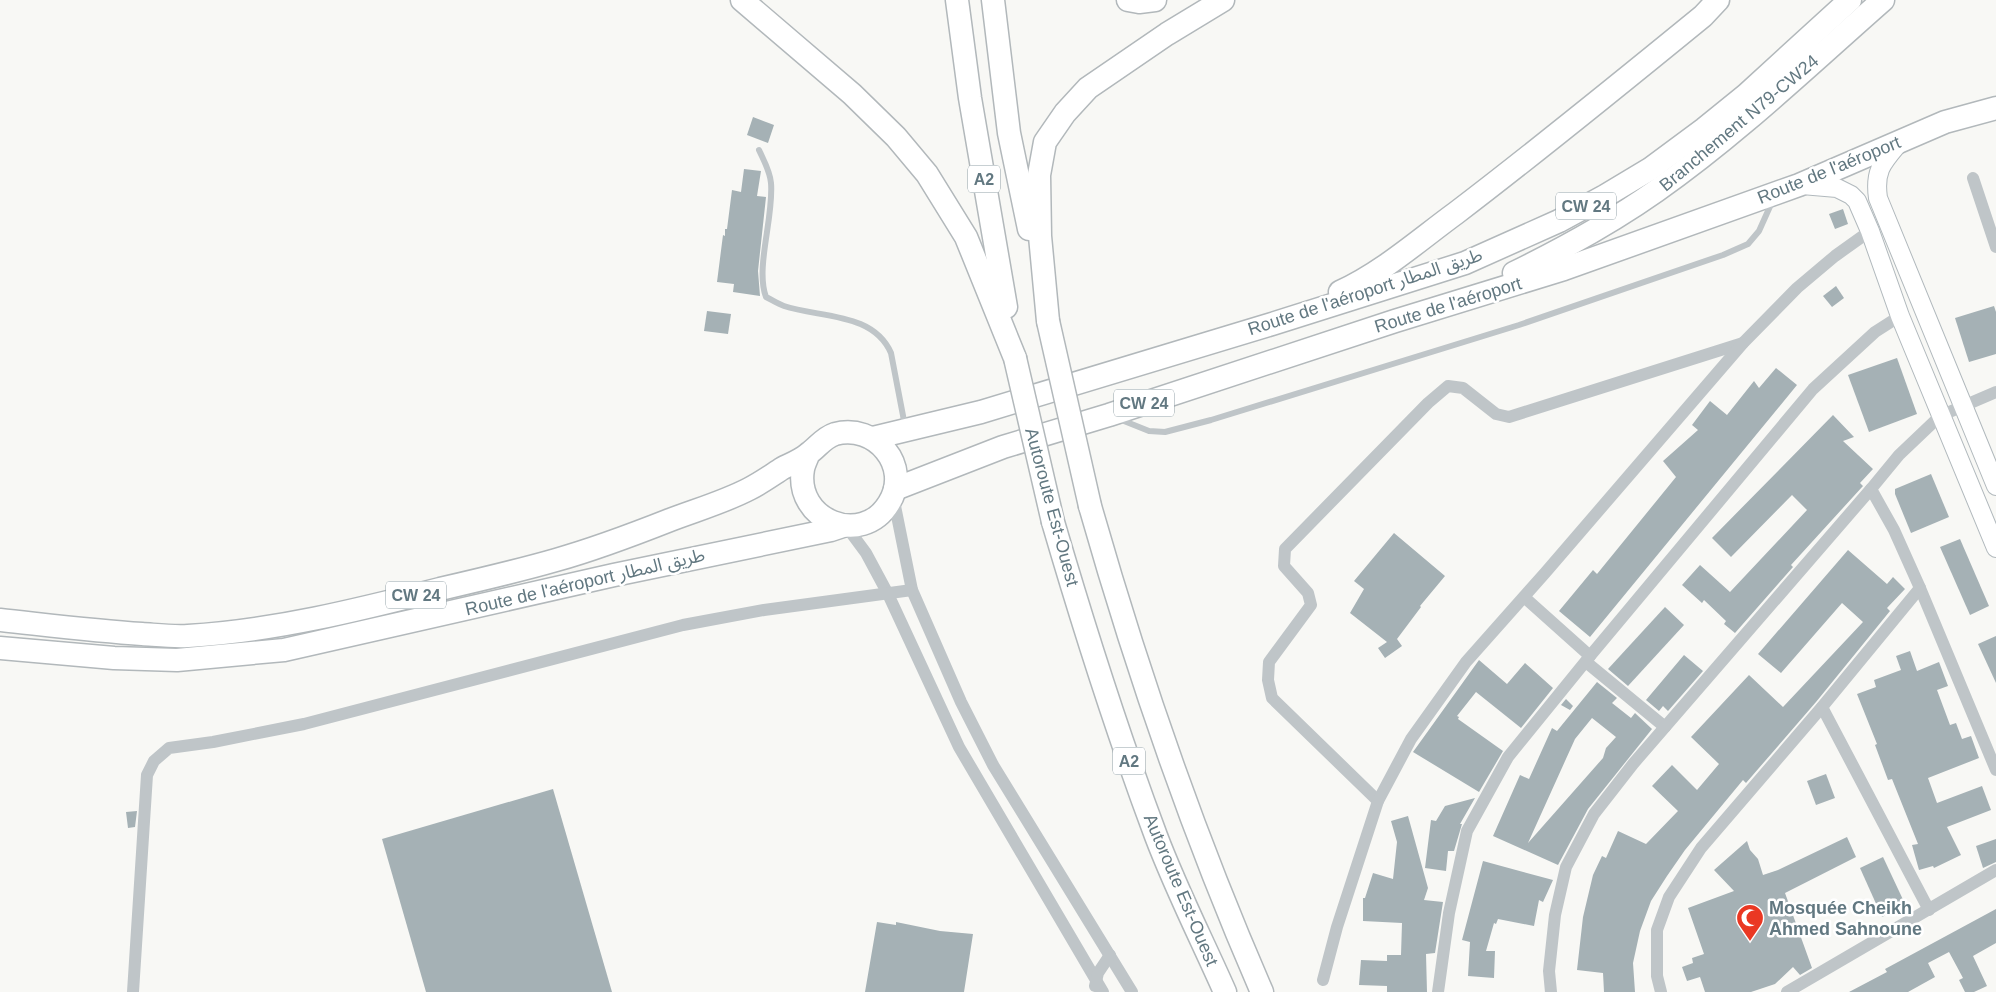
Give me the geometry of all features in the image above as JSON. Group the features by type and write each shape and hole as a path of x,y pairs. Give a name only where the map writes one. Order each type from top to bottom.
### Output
{"highway":[{"path":"742,0 852,94 896,138 927,174 966,237 1014,358"},
{"name":"Autoroute Est-Ouest","path":"957,0 970,98 1014,358 1053,522 1084,629 1122,742 1154,829 1225,992"},
{"name":"Autoroute Est-Ouest","path":"993,0 1009,133 1048,321 1090,506 1146,693 1178,784 1262,992"},
{"path":"1128,0 1139,2 1155,0"},
{"path":"1048,321 1040,236 1039,175 1045,142 1065,113 1088,88 1167,34 1223,0"},
{"path":"1272,324 1360,283 1387,264 1534,154 1703,16 1718,0"},
{"name":"Route de l'aéroport طريق المطار","path":"873,438 981,412 1272,324 1465,263 1559,221 1650,169 1704,129 1746,95 1850,0"},
{"name":"Branchement N79-CW24","path":"1395,321 1496,281 1542,260 1655,192 1748,119 1883,0"},
{"name":"Route de l'aéroport","path":"894,493 1003,447 1109,415 1395,321 1564,269 1799,185 1945,122 1996,108"},
{"path":"845,432 860,433 873,438 884,448 892,460 896,474 894,493 887,506 870,521 858,525 844,526 828,521 815,511 806,498 802,483 803,468 810,453 819,442 831,435 845,432"},
{"name":"Route de l'aéroport طريق المطار","path":"0,620 120,632 185,636 234,631 354,610 556,560 622,539 748,490 810,453"},
{"name":"Route de l'aéroport طريق المطار","path":"0,648 114,658 177,660 284,650 614,575 844,526"}],"street":[{"path":"1901,140 1880,166 1877,176 1878,198 1961,406 1996,486"},
{"path":"1973,178 1991,213 1996,247"},
{"path":"1799,185 1837,188 1851,195 1857,201 1940,416 1996,548"},
{"path":"1323,980 1337,927 1378,801 1411,738 1466,662 1743,343 1797,288 1835,256 1870,231"},
{"path":"1438,992 1449,913 1467,831 1508,757 1814,389 1875,332 1900,316"},
{"path":"1378,801 1272,698 1268,680 1269,662 1310,605 1308,593 1284,566 1285,549 1428,402 1448,386 1463,388 1496,414 1509,417 1743,343"},
{"path":"1551,992 1549,971 1555,914 1566,867 1594,814 1665,727 1871,489 1898,455 1940,416 1996,392"},
{"path":"1871,489 1889,521 1920,588 1996,770"},
{"path":"894,493 912,590 977,735 1132,992"},
{"path":"844,526 866,553 888,594 959,747 1098,989"},
{"path":"1661,992 1657,976 1657,930 1669,897 1701,848 1920,588"},
{"path":"132,992 147,775 154,761 168,748 214,742 304,724 683,625 773,608 912,590"},
{"path":"1524,597 1588,659 1665,727"},
{"path":"1822,706 1929,910"},
{"path":"1787,992 1996,870"},
{"path":"1098,989 1098,973 1110,955"}],"lane":[{"path":"759,150 768,170 771,184 769,226 762,280 766,297 783,306 862,324 876,332 886,342 890,353 906,430"},
{"path":"1109,415 1149,431 1165,432 1351,378 1519,325 1722,255 1748,244 1759,231 1776,193"}],"building":[{"path":"753,117 774,125 768,143 747,135"},
{"path":"744,169 761,171 757,196 766,197 758,271 760,296 733,292 734,284 717,282 723,235 725,236 725,229 727,229 732,190 741,192"},
{"path":"1843,209 1848,224 1835,229 1829,214"},
{"path":"1836,286 1844,298 1832,307 1823,296"},
{"path":"1994,306 1996,312 1996,354 1969,362 1955,318"},
{"path":"707,311 731,314 728,334 704,331"},
{"path":"1897,358 1917,414 1869,432 1848,375"},
{"path":"1776,368 1797,385 1590,637 1559,611 1593,570 1597,574 1676,477 1663,461 1698,430 1692,425 1710,401 1727,415 1754,381 1759,388"},
{"path":"1833,415 1854,437 1843,441 1873,469 1860,483 1863,486 1791,565 1793,567 1735,633 1724,624 1726,621 1704,600 1702,603 1682,585 1700,565 1730,592 1807,510 1792,495 1731,557 1712,538"},
{"path":"1931,474 1949,517 1911,533 1895,494 1895,489"},
{"path":"1394,533 1445,576 1420,606 1397,639 1402,646 1385,658 1378,648 1387,642 1350,613 1364,589 1354,581"},
{"path":"1960,539 1989,606 1970,615 1940,547"},
{"path":"1848,550 1887,584 1893,577 1905,589 1887,608 1890,611 1816,702 1746,783 1743,780 1685,850 1667,876 1651,901 1640,931 1633,963 1635,992 1604,992 1603,973 1577,970 1583,917 1593,875 1602,856 1606,858 1618,831 1646,844 1678,811 1652,786 1672,765 1697,790 1719,764 1691,737 1749,675 1783,707 1863,622 1842,603 1781,673 1758,654"},
{"path":"1665,607 1684,625 1628,686 1608,669"},
{"path":"1996,636 1996,683 1978,644"},
{"path":"1910,651 1917,671 1939,662 1948,686 1937,690 1950,725 1956,723 1962,739 1971,736 1979,758 1928,778 1937,803 1982,786 1991,810 1947,827 1961,855 1934,868 1933,866 1919,870 1912,845 1918,844 1892,779 1888,780 1875,745 1877,744 1857,694 1876,687 1874,680 1901,670 1896,656"},
{"path":"1684,655 1703,671 1668,711 1663,706 1659,711 1646,700"},
{"path":"1479,660 1507,684 1525,663 1553,688 1521,728 1476,692 1457,716 1459,717 1458,719 1503,751 1479,792 1413,752"},
{"path":"1597,682 1617,698 1612,703 1631,718 1635,713 1652,729 1588,809 1558,865 1493,836 1520,775 1529,779 1552,728 1557,731","holes":["1592,718 1616,737 1606,748 1603,758 1528,843 1575,739"]},
{"path":"1566,699 1573,706 1570,710 1561,705"},
{"path":"1826,774 1835,798 1816,805 1807,781"},
{"path":"553,789 612,992 426,992 382,839"},
{"path":"1475,798 1460,824 1462,824 1454,851 1448,851 1446,871 1425,868 1431,820 1436,821 1445,806"},
{"path":"137,811 135,827 128,828 126,812"},
{"path":"1408,816 1428,888 1424,900 1443,902 1435,953 1426,954 1427,992 1387,992 1387,986 1359,985 1361,960 1387,961 1387,955 1401,955 1402,923 1363,921 1363,898 1365,898 1373,873 1393,879 1397,842 1391,821"},
{"path":"1847,837 1856,857 1785,893 1812,968 1800,975 1793,967 1775,984 1751,992 1705,992 1700,977 1687,981 1682,967 1693,963 1692,958 1704,954 1688,908 1734,891 1714,870 1747,841 1750,850 1758,859 1763,875 1778,870"},
{"path":"1996,839 1996,862 1983,868 1976,846"},
{"path":"1883,857 1906,906 1882,917 1860,868"},
{"path":"1483,861 1553,880 1543,902 1539,900 1534,926 1498,919 1496,924 1494,923 1486,951 1495,951 1494,978 1468,976 1470,942 1462,940"},
{"path":"1996,909 1996,943 1973,956 1987,986 1974,992 1965,992 1959,980 1963,978 1949,952 1928,963 1935,977 1908,992 1849,992 1887,972 1885,969"},
{"path":"877,922 896,925 896,922 940,931 973,934 964,992 865,992"}],"place":[{"name":"Mosquée Cheikh Ahmed Sahnoune","path":"1750,942"}]}
